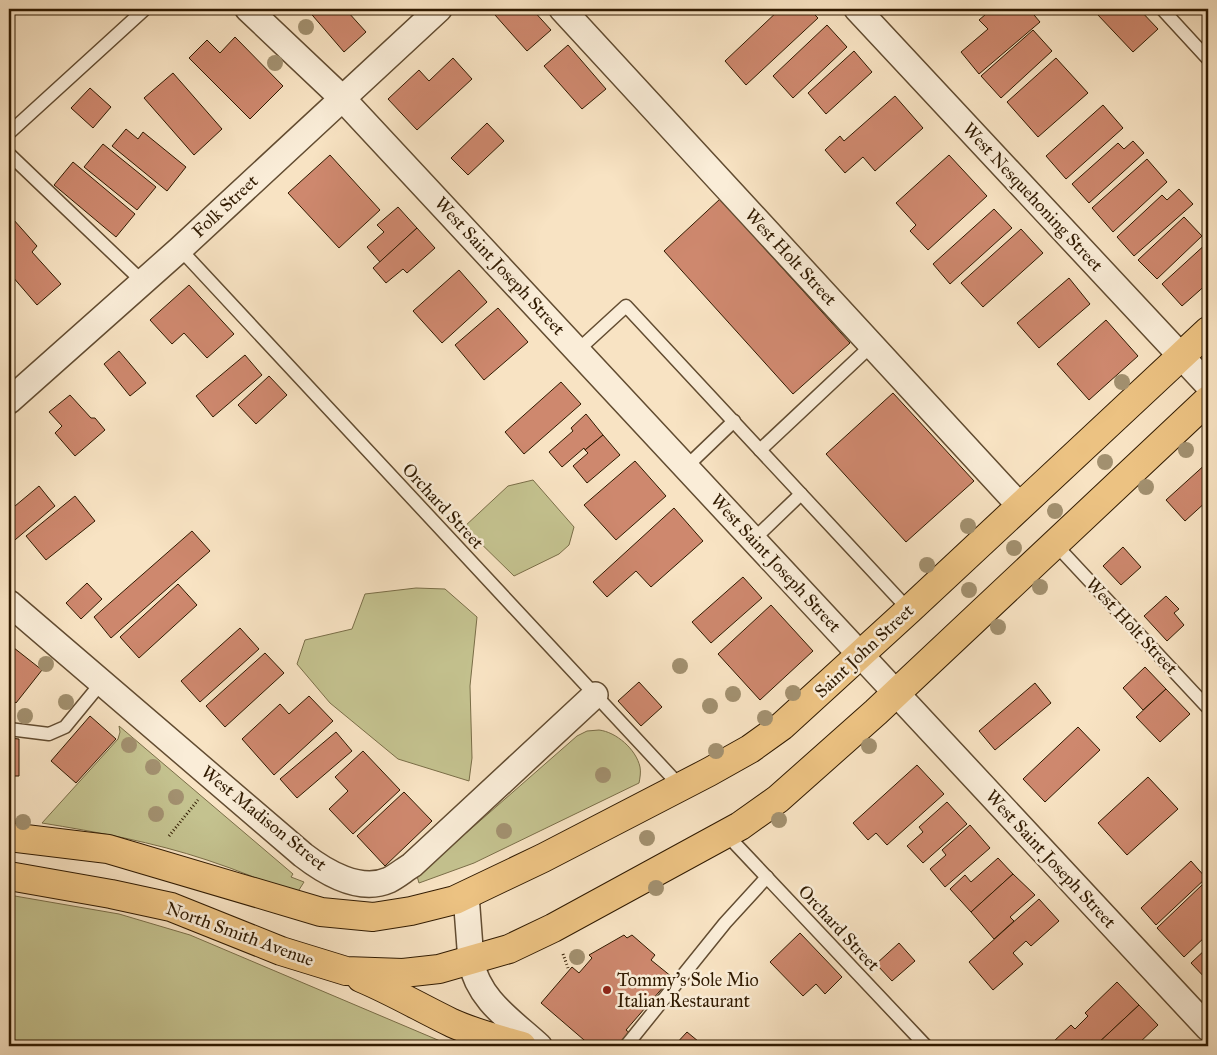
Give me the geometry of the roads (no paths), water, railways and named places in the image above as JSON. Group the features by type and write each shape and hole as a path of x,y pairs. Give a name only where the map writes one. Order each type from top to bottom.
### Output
{"main road":[{"name":"Saint John Street","path":"466,895 680,788 725,764 772,733 909,610 1208,331"},
{"path":"471,961 509,949 553,928 726,834 778,800 896,693 1208,400"},
{"path":"9,837 108,849 320,912 373,917 441,904 466,895"},
{"name":"North Smith Avenue","path":"9,876 171,907 281,951 346,971 403,973 439,969 471,961"},
{"path":"346,971 386,988 452,1023 522,1046"}],"street":[{"name":"West Saint Joseph Street","path":"248,9 342,98 1208,1028"},
{"name":"Folk Street","path":"9,402 180,249 439,9"},
{"name":"West Holt Street","path":"562,9 1020,506"},
{"name":"West Nesquehoning Street","path":"856,9 1208,385"},
{"name":"West Madison Street","path":"9,603 319,867 340,877 360,882 374,884 389,880 412,865 594,695"},
{"path":"466,895 471,961 476,980 488,999 539,1046"}],"lane":[{"path":"9,133 145,9"},
{"path":"1162,9 1208,59"},
{"path":"9,154 142,282"},
{"name":"Orchard Street","path":"180,249 680,788"},
{"path":"578,350 626,306 909,610"},
{"path":"760,450 872,345"},
{"path":"686,467 734,421"},
{"path":"754,539 802,494"},
{"name":"West Holt Street","path":"1055,544 1208,708"},
{"path":"9,729 49,734 65,727 102,682"},
{"name":"Orchard Street","path":"726,834 926,1046"},
{"path":"626,1046 726,923 767,877"}],"place":[{"name":"Tommy's Sole Mio Italian Restaurant","path":"607,990"}]}
